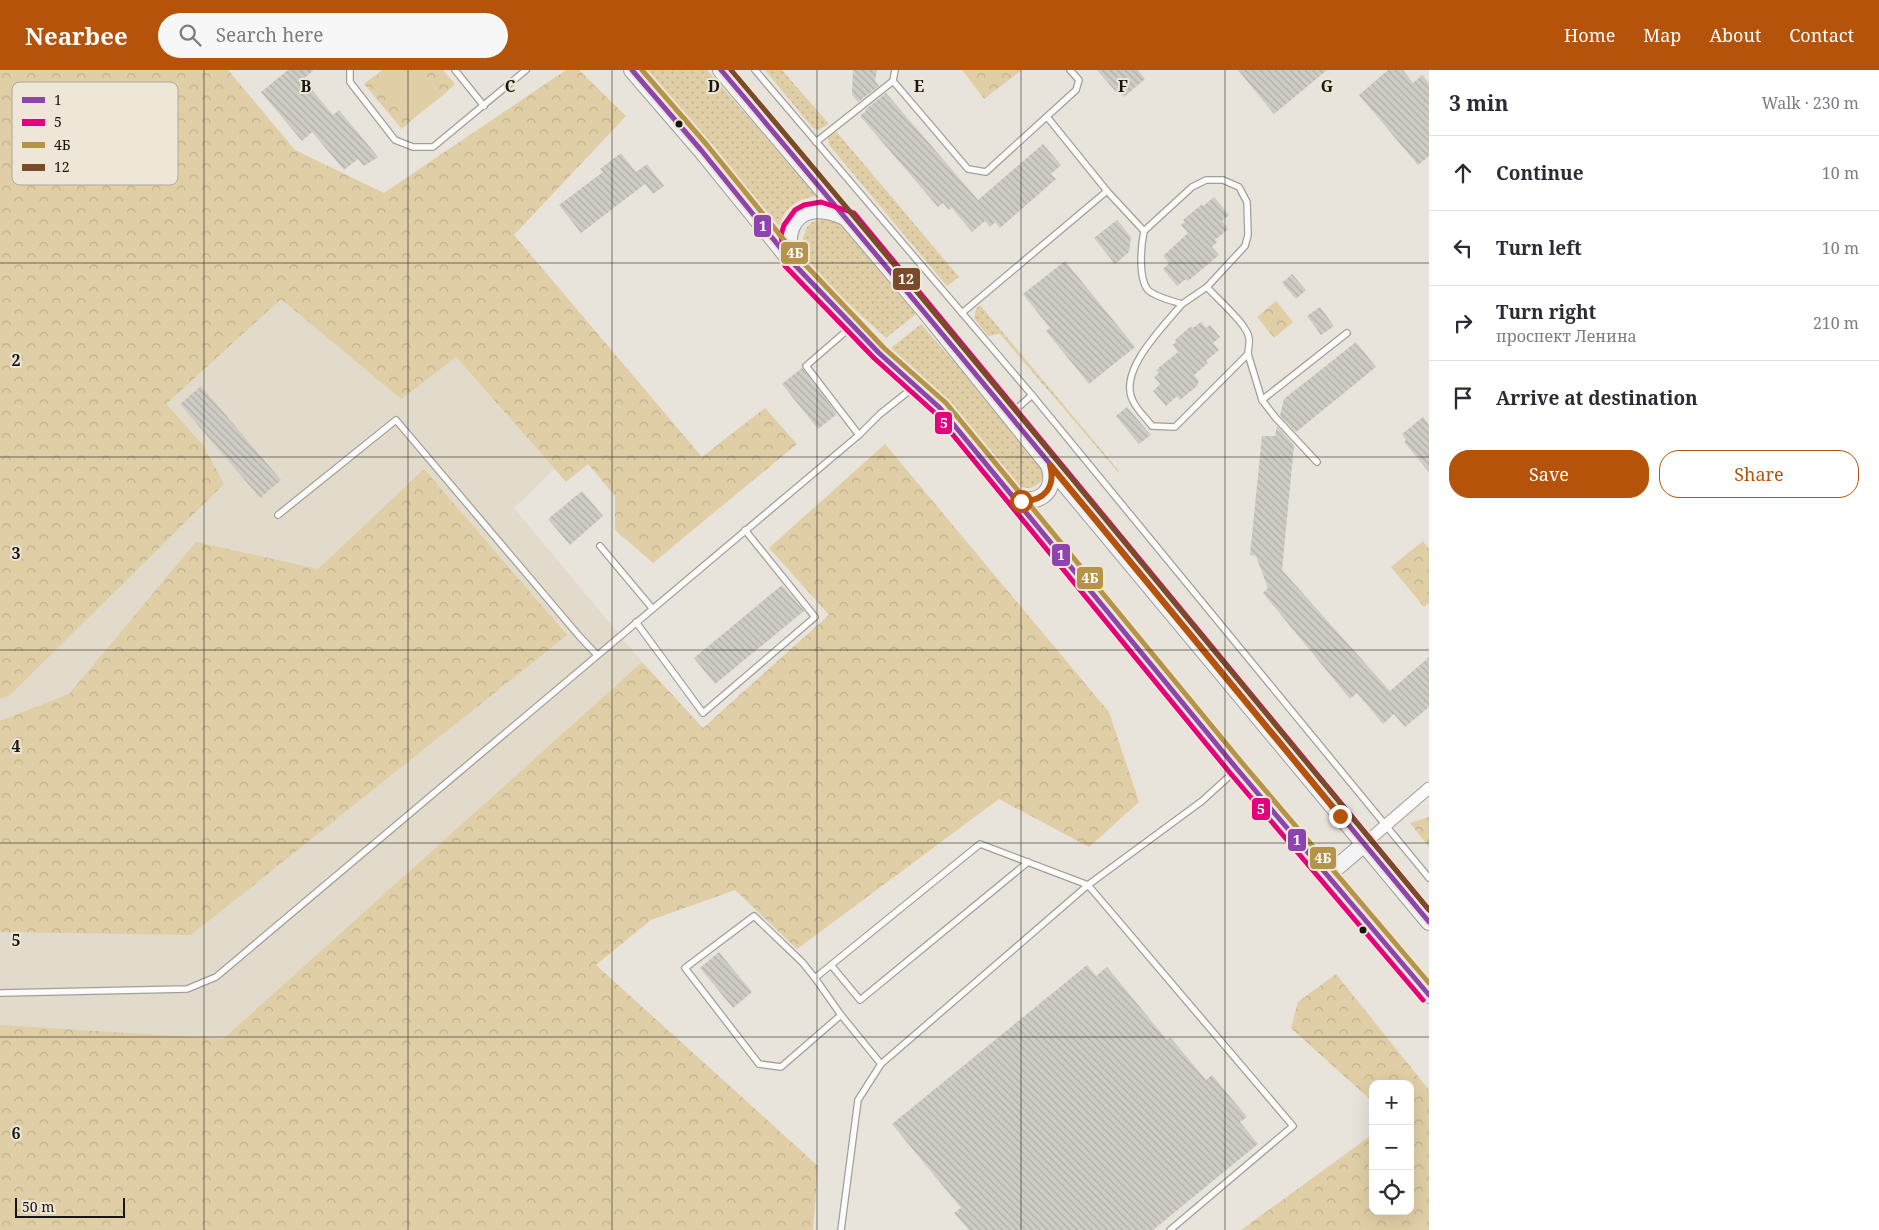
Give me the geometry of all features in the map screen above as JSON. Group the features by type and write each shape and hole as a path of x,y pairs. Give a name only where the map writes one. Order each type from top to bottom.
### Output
{"main road":[{"path":"632,70 701,150 791,261 879,353 940,408 1011,497 1237,769 1429,995"},
{"path":"721,70 848,218 1429,922"},
{"path":"791,261 788,249 788,236 790,229 800,216 806,212 821,209 848,218"},
{"path":"1011,497 1030,501 1044,495 1052,482 1050,465"},
{"path":"1328,875 1364,844"}],"street":[{"path":"1364,844 1429,788"}],"lane":[{"path":"350,70 350,82 395,140 413,147 433,147 526,70"},
{"path":"455,70 484,106"},
{"path":"755,70 1032,395 1429,878"},
{"path":"894,70 894,81 968,169 986,172 1048,118 1076,90 1079,80 1070,70"},
{"path":"816,142 894,81"},
{"path":"1048,118 1107,191 1144,231"},
{"path":"1182,304 1149,292 1144,283 1140,248 1144,231 1192,187 1206,180 1223,180 1239,187 1247,202 1248,235 1245,246 1208,287 1182,304 1136,361 1130,383 1132,400 1152,426 1175,427 1248,354"},
{"path":"962,313 1107,191"},
{"path":"1208,287 1224,306 1238,317 1250,337 1248,354 1262,400 1317,462"},
{"path":"854,325 806,366 859,435"},
{"path":"1262,400 1346,333"},
{"path":"0,993 187,989 216,977 915,386"},
{"path":"1009,415 1032,395"},
{"path":"278,515 396,420 580,638 597,655"},
{"path":"636,622 703,713 815,617 745,530"},
{"path":"600,546 652,608"},
{"path":"841,1230 858,1100 881,1064 1088,884 1202,801 1237,769"},
{"path":"815,978 980,844 1088,884 1293,1126 1170,1230"},
{"path":"831,965 860,1000 1028,862"},
{"path":"841,1015 781,1067 759,1064 685,968 754,916 802,962 841,1015 881,1064"}],"shaded area":[{"path":"0,204 380,270 554,469 514,508 642,662 223,1039 0,1230"}],"green space":[{"path":"0,70 228,70 295,150 384,193 566,70 579,70 626,116 514,235 702,457 765,408 797,444 653,563 615,530 615,496 588,464 566,482 456,357 401,399 281,299 166,404 203,445 224,484 10,695 0,699"},
{"path":"382,70 421,70 442,96 414,118 377,74"},
{"path":"421,70 443,70 455,84 442,96"},
{"path":"646,70 707,70 818,196 798,201 788,209 780,227"},
{"path":"765,70 782,70 829,124 818,130 813,128"},
{"path":"962,70 1022,70 984,99"},
{"path":"377,74 414,118 402,129 364,84"},
{"path":"836,131 959,277 947,286 829,145 828,138"},
{"path":"827,218 842,223 916,314 886,338 831,288 803,254 802,241 807,227 812,222"},
{"path":"1276,301 1293,322 1274,338 1257,317"},
{"path":"980,305 1118,472 1000,334 988,336 974,318 976,309"},
{"path":"921,324 1044,465 1045,475 1037,485 1031,488 1019,486 948,400 891,348"},
{"path":"885,444 1109,712 1139,802 1089,847 999,799 797,949 735,890 651,920 596,965 818,1166 813,1230 0,1230 0,1025 223,1039 642,662 703,728 829,615 769,548"},
{"path":"424,469 567,635 191,935 0,932 0,721 69,694 196,542 318,569"},
{"path":"1423,541 1429,549 1429,603 1424,607 1391,567"},
{"path":"1429,817 1429,847 1410,823"},
{"path":"1336,974 1429,1090 1429,1230 1241,1230 1369,1137 1369,1215 1414,1215 1414,1080 1369,1080 1369,1098 1291,1028 1298,1002"}],"building":[{"path":"288,70 314,70 303,79 333,115 339,110 378,157 364,166 358,159 344,170 312,132 302,141 261,92"},
{"path":"853,70 877,70 875,81 879,86 858,102 852,95"},
{"path":"1097,70 1138,70 1145,79 1124,97 1119,91 1117,93"},
{"path":"1238,70 1327,70 1274,114"},
{"path":"1388,70 1403,70 1413,83 1422,75 1429,83 1429,156 1418,165 1359,95"},
{"path":"886,93 978,200 1043,144 1061,165 1051,174 1056,179 1000,228 995,222 990,227 985,221 972,232 951,207 949,210 943,203 938,207 860,116"},
{"path":"621,153 636,172 647,164 664,186 653,194 645,184 581,233 559,205 603,172 600,169"},
{"path":"1214,197 1229,215 1222,221 1228,229 1215,240 1217,242 1212,247 1219,255 1188,281 1186,279 1177,286 1163,269 1169,263 1163,256 1188,233 1181,225 1185,222 1183,220 1202,204 1203,206"},
{"path":"1117,220 1131,237 1129,252 1115,264 1094,238"},
{"path":"1065,261 1135,347 1089,384 1046,331 1050,328 1023,294"},
{"path":"1292,274 1306,290 1296,299 1282,283"},
{"path":"1320,307 1334,326 1321,335 1307,316"},
{"path":"1201,322 1206,328 1210,325 1220,337 1213,343 1219,350 1194,375 1199,381 1197,386 1180,400 1177,396 1166,406 1153,391 1160,384 1154,377 1159,373 1156,370 1178,352 1173,345 1176,342 1175,340 1191,326 1193,328"},
{"path":"1356,342 1376,367 1296,432 1280,416 1284,399"},
{"path":"802,368 837,414 818,429 782,384"},
{"path":"201,386 281,480 260,498 180,404"},
{"path":"1127,407 1151,435 1139,444 1116,416"},
{"path":"1423,417 1429,425 1429,472 1404,442 1406,440 1402,434"},
{"path":"1277,426 1294,445 1282,570 1390,691 1429,657 1429,707 1405,727 1394,714 1383,724 1357,693 1350,699 1263,593 1268,588 1256,556 1250,555 1262,436 1275,436"},
{"path":"582,491 603,516 570,545 548,519"},
{"path":"782,585 804,611 715,684 694,658"},
{"path":"719,952 752,992 733,1008 700,968"},
{"path":"1087,965 1096,976 1107,967 1167,1040 1170,1037 1206,1080 1212,1075 1247,1117 1240,1122 1258,1144 1153,1230 969,1230 954,1213 961,1208 892,1124"}],"transit line":[{"name":"1","path":"632,70 701,150 791,261 879,353 940,408 1237,769 1429,995"},
{"name":"4Б","path":"642,70 707,145 797,256 884,348 946,403 1243,764 1429,983"},
{"name":"1","path":"721,70 1429,922"},
{"name":"12","path":"731,70 994,384 1429,910"},
{"name":"5","path":"1423,1000 1231,774 935,413 874,358 785,266 781,235 784,225 795,210 804,205 821,202 854,213 1429,910"}],"route":[{"path":"1021,501 1038,499 1049,489 1052,482 1050,465 1340,816"}]}
